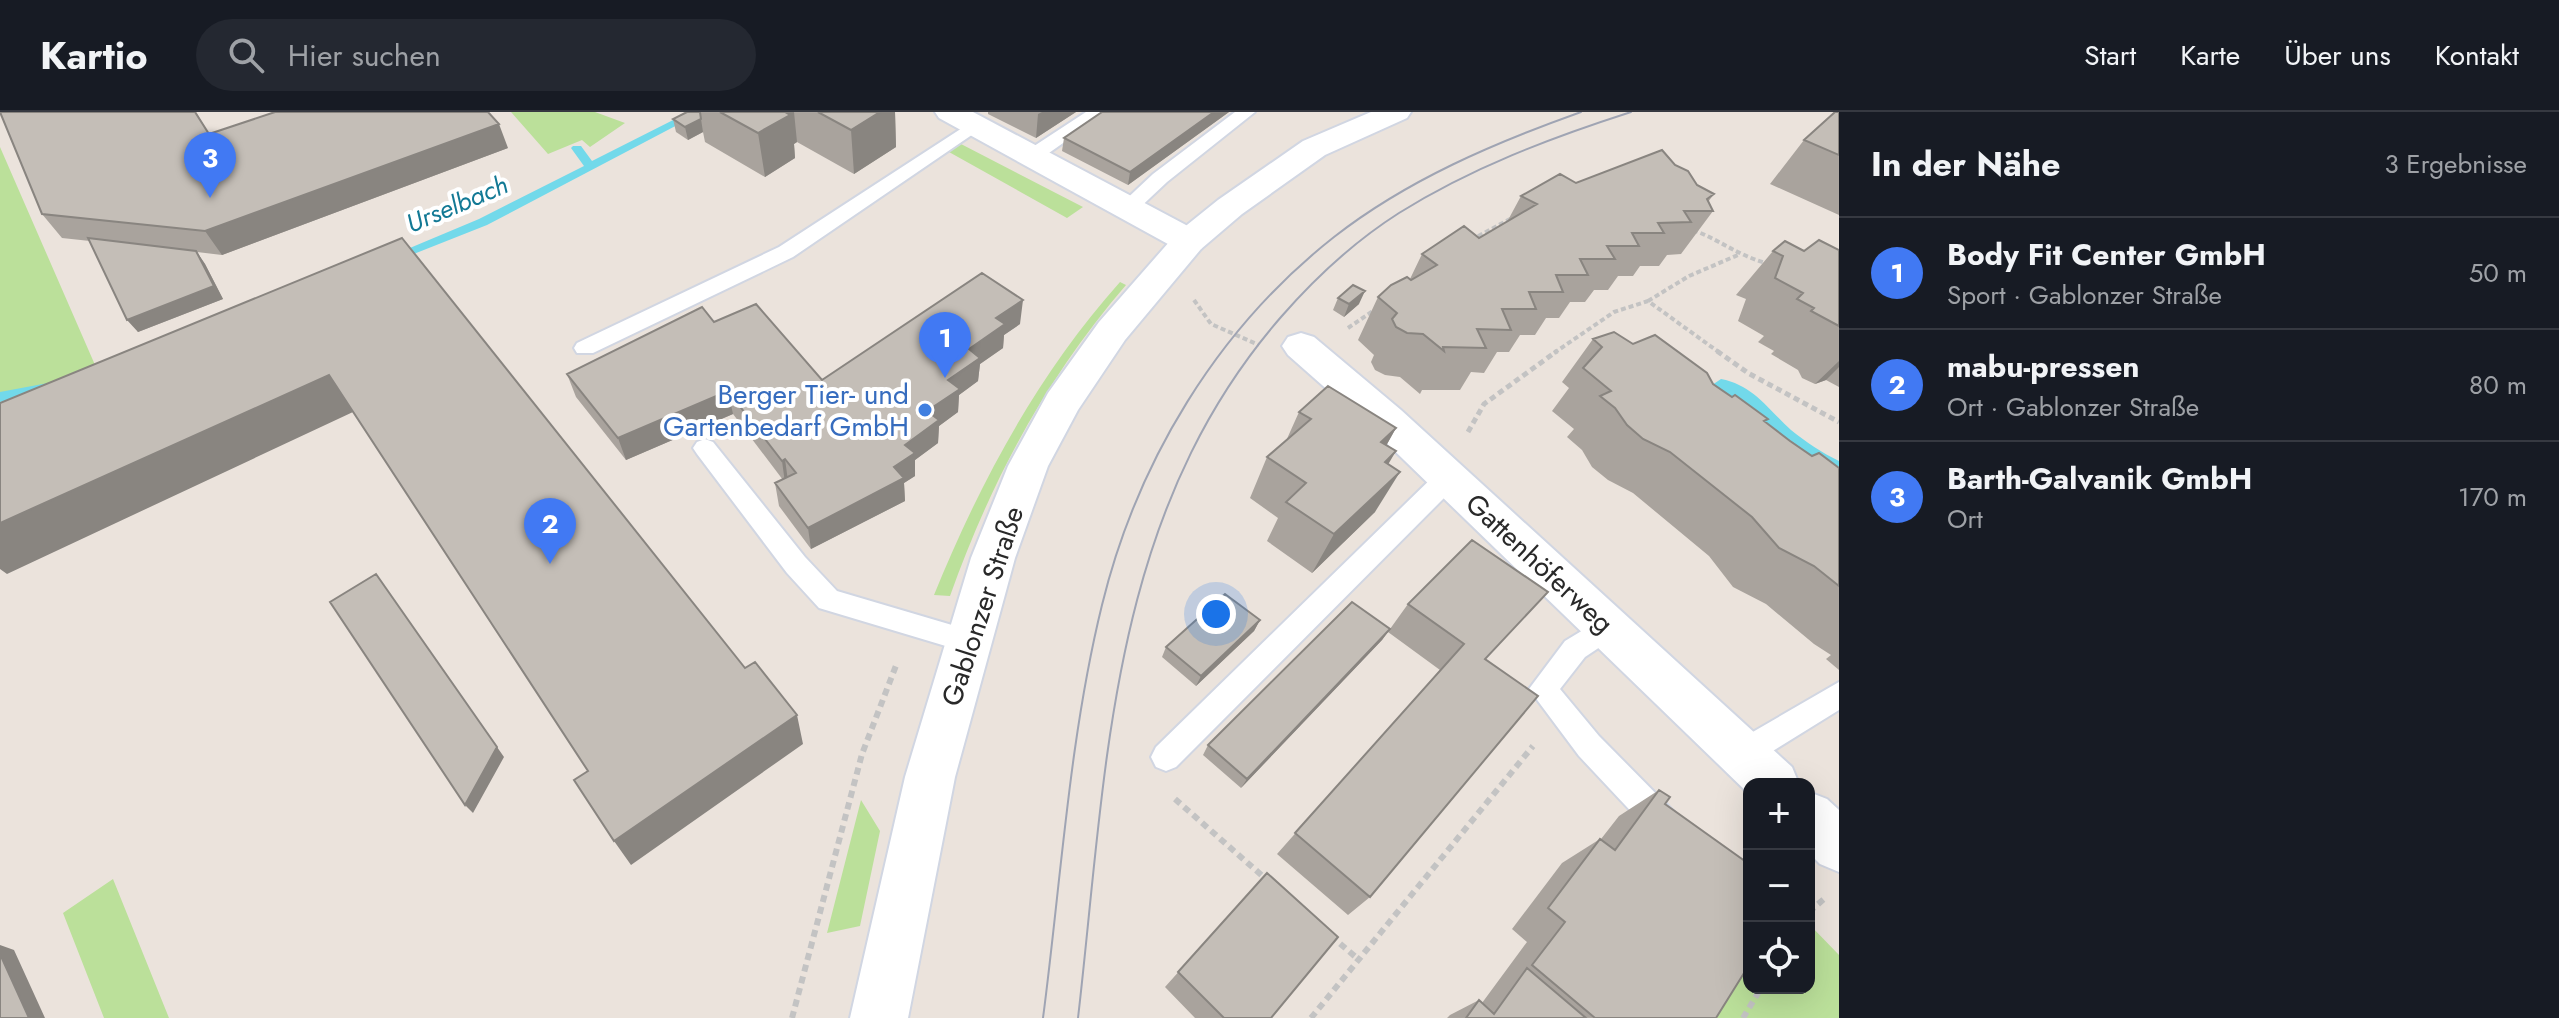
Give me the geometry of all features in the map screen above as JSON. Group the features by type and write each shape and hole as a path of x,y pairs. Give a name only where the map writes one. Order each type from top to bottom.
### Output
{"main road":[{"name":"Gablonzer Straße","path":"879,1018 930,777 993,558 1028,466 1062,403 1112,331 1189,241 1230,207 1314,148 1396,112"},
{"path":"964,116 1126,210 1189,241"},
{"name":"Gattenhöferweg","path":"1301,346 1449,477 1758,769"},
{"path":"1815,823 1839,846"}],"lane":[{"path":"1032,156 1098,112"},
{"path":"1126,210 1160,178 1246,112"},
{"path":"585,348 786,252 964,116"},
{"path":"705,448 796,565 828,600 969,641"},
{"path":"1166,757 1303,625 1324,598 1449,477"},
{"path":"1608,627 1575,649 1543,689 1561,713 1688,849"},
{"path":"1758,769 1839,695"}],"path":[{"path":"1464,245 1514,217"},
{"path":"1684,226 1709,236 1738,255 1774,265"},
{"path":"1468,432 1484,404 1582,332 1614,312 1648,301 1689,276 1738,255"},
{"path":"1155,282 1190,297 1211,324 1282,357 1301,346"},
{"path":"1383,320 1375,309 1385,300"},
{"path":"1648,301 1748,373 1839,422"},
{"path":"1582,332 1596,339"},
{"path":"1311,1018 1561,713"},
{"path":"1166,757 1164,789 1278,889"},
{"path":"1323,929 1358,959"},
{"path":"1743,1018 1757,994"}],"green space":[{"path":"511,112 595,112 625,123 590,147 582,140 548,154"},
{"path":"961,144 1083,207 1067,218 949,152"},
{"path":"0,147 102,381 0,401"},
{"path":"1120,282 1126,285 1071,357 1023,432 984,512 950,596 934,595 991,471 1037,392 1090,317"},
{"path":"861,800 880,831 860,926 827,933"},
{"path":"113,879 169,1018 104,1018 63,913"},
{"path":"1815,930 1839,955 1839,1018 1693,1018 1743,934 1743,994 1815,994"}],"water":[{"path":"1721,379 1751,392 1791,430 1839,461 1839,483 1712,385"}],"building":[{"path":"0,112 195,112 209,134 275,112 488,112 499,124 205,231 42,214"},
{"path":"687,112 700,112 701,119 685,127 673,119"},
{"path":"720,112 785,112 790,115 758,133"},
{"path":"818,112 880,112 851,130"},
{"path":"1102,112 1214,112 1130,172 1064,138"},
{"path":"1835,112 1839,112 1839,155 1804,140"},
{"path":"1662,150 1675,165 1688,171 1697,185 1714,194 1707,199 1713,211 1684,211 1691,222 1658,223 1664,233 1632,233 1639,246 1607,246 1615,259 1580,259 1588,275 1556,275 1563,292 1529,292 1536,309 1502,309 1511,330 1477,329 1486,348 1443,347 1444,351 1423,334 1407,333 1396,327 1392,319 1397,313 1378,297 1391,285 1407,277 1411,280 1437,265 1422,254 1464,226 1479,238 1537,204 1521,196 1560,174 1576,183"},
{"path":"88,238 196,251 214,286 127,320"},
{"path":"402,238 745,668 755,662 797,715 614,841 574,780 588,771 329,375 0,523 0,403"},
{"path":"1819,240 1839,250 1839,326 1811,311 1814,308 1797,299 1803,293 1775,278 1783,256 1773,251 1785,241 1804,251"},
{"path":"982,273 1023,300 996,318 1005,324 969,349 980,358 948,380 960,389 927,411 939,420 905,445 915,453 894,467 904,478 808,528 775,483 796,473 785,459 782,461 728,391 618,438 567,374 702,307 714,322 756,304 822,380"},
{"path":"1353,285 1365,291 1349,304 1338,298"},
{"path":"1614,332 1633,344 1655,335 1707,373 1713,384 1732,397 1735,395 1768,419 1764,421 1790,441 1812,456 1819,453 1839,468 1839,586 1814,566 1779,548 1752,517 1670,452 1643,439 1600,396 1611,391 1583,368 1602,347 1593,339"},
{"path":"1328,386 1396,428 1381,442 1396,451 1385,462 1400,472 1334,534 1286,502 1306,483 1267,457 1311,419 1299,412"},
{"path":"1472,540 1548,592 1485,659 1538,696 1370,897 1295,833 1464,644 1408,604"},
{"path":"376,574 497,747 465,805 330,602"},
{"path":"1225,594 1260,620 1201,676 1166,647"},
{"path":"1352,602 1390,629 1247,779 1208,745"},
{"path":"1659,790 1670,797 1665,804 1743,860 1743,975 1716,1018 1595,1018 1532,965 1565,922 1548,908 1600,839 1615,850"},
{"path":"1267,873 1338,937 1271,1018 1224,1018 1178,972"},
{"path":"0,954 29,1018 0,1018"},
{"path":"1527,968 1586,1018 1466,1018 1479,1000 1494,1014"}],"waterway":[{"name":"Urselbach","path":"392,258 483,222 697,112"},
{"path":"577,148 589,165"},
{"name":"Urselbach","path":"0,397 48,388"}],"tram line":[{"path":"1043,1018 1081,707 1102,605 1117,552 1137,500 1187,402 1218,356 1253,313 1292,273 1334,237 1391,198 1452,165 1581,112"},
{"path":"1078,1018 1109,739 1126,649 1148,561 1180,475 1224,394 1294,302 1336,261 1383,224 1426,197 1483,168 1571,132 1631,112"}],"place":[{"name":"Barth-Galvanik GmbH","path":"210,198"},
{"name":"Body Fit Center GmbH","path":"945,378"},
{"name":"Berger Tier- und Gartenbedarf GmbH","path":"925,410"},
{"name":"mabu-pressen","path":"550,564"}]}
